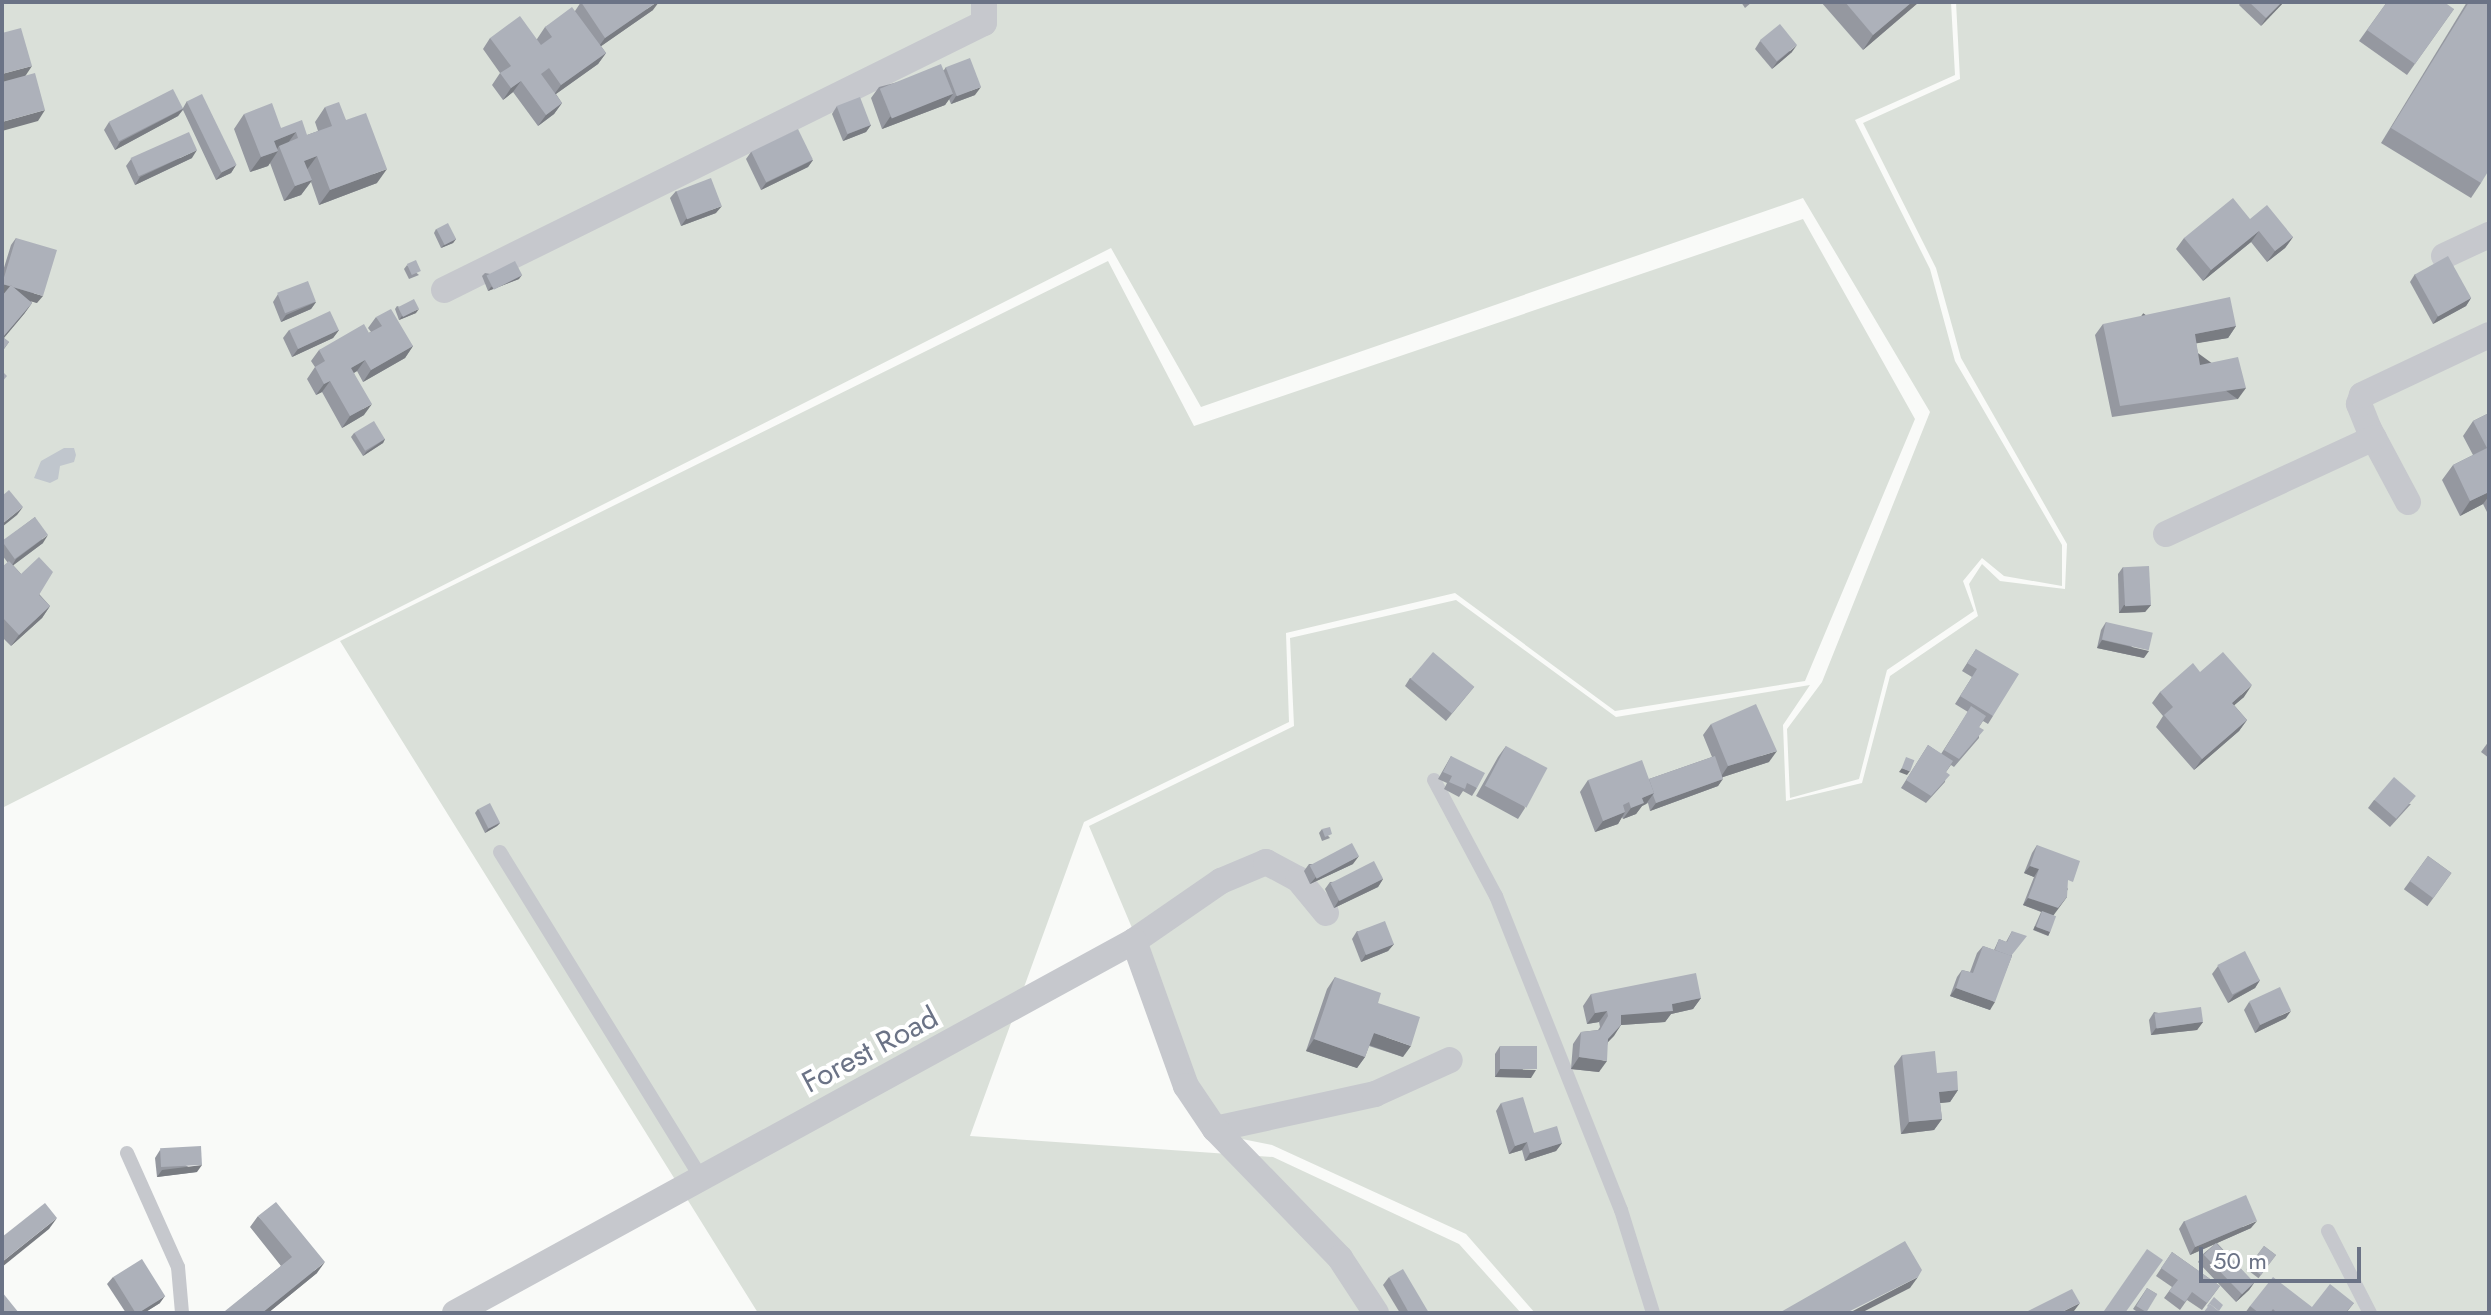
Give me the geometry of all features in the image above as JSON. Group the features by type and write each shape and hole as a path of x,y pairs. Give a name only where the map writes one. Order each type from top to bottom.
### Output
{"street":[{"path":"444,290 984,23 984,2"},
{"path":"2444,256 2489,235"},
{"path":"2408,502 2359,404 2362,395 2489,335"},
{"path":"2166,534 2374,438"},
{"name":"Forest Road","path":"455,1313 1134,941 1221,881 1266,862 1298,879 1326,913"},
{"path":"1134,941 1186,1086 1215,1129 1340,1258 1376,1313"},
{"path":"1215,1129 1375,1094 1450,1060"}],"lane":[{"path":"1434,780 1496,896 1621,1210 1653,1313"},
{"path":"500,852 702,1179"},
{"path":"127,1153 178,1267 182,1313"},
{"path":"2328,1231 2370,1313"}],"shaded area":[{"path":"2,2 1951,2 1955,75 1855,120 1930,269 1955,361 2062,545 2062,586 2004,576 1982,558 1963,581 1974,611 1887,670 1859,779 1790,798 1787,729 1822,682 1930,412 1803,198 1201,407 1111,248 2,808"},
{"path":"1956,2 2489,2 2489,1313 1535,1313 1466,1234 1272,1145 1237,1138 1197,1082 1089,826 1294,726 1290,638 1456,600 1616,717 1810,685 1783,725 1786,801 1862,783 1890,676 1978,616 1969,584 1982,564 2000,581 2065,589 2067,544 1961,358 1936,268 1863,123 1960,79"},
{"path":"1803,219 1915,419 1805,681 1615,711 1455,593 1286,633 1289,722 1084,822 970,1136 1273,1157 1459,1244 1521,1313 758,1313 340,641 1108,261 1194,426"},
{"path":"64,448 74,448 76,455 74,462 60,466 58,479 50,483 34,478 41,461"}],"building":[{"path":"581,2 657,2 605,38"},
{"path":"1845,2 1912,2 1873,35"},
{"path":"2249,2 2282,2 2266,18"},
{"path":"2387,2 2444,2 2454,9 2415,64 2367,30"},
{"path":"2469,2 2489,2 2489,170 2481,183 2391,128"},
{"path":"572,7 606,53 561,85 549,68 541,74 562,103 546,115 521,81 511,88 500,73 511,66 490,38 520,16 541,45 552,37 545,27"},
{"path":"1780,24 1797,45 1777,61 1760,40"},
{"path":"21,28 32,66 2,74 2,33"},
{"path":"970,58 981,87 957,96 946,67"},
{"path":"941,64 953,94 892,118 880,89"},
{"path":"35,73 45,110 2,122 2,82"},
{"path":"173,89 183,109 119,141 109,122"},
{"path":"202,94 237,165 221,172 187,101"},
{"path":"860,97 871,125 847,134 837,106"},
{"path":"339,102 346,120 366,113 387,169 330,190 317,156 304,161 312,180 295,186 279,146 298,138 296,132 274,141 278,151 261,157 244,114 272,103 281,128 302,120 307,135 332,126 325,107"},
{"path":"798,129 813,160 766,182 751,152"},
{"path":"189,132 197,150 139,176 131,158"},
{"path":"711,178 722,206 687,219 676,191"},
{"path":"2233,198 2250,219 2267,205 2293,237 2275,251 2259,231 2211,270 2184,238"},
{"path":"448,223 456,239 445,245 436,229"},
{"path":"16,238 57,250 43,296 2,284"},
{"path":"2448,256 2471,298 2438,316 2415,274"},
{"path":"416,260 421,271 412,275 407,264"},
{"path":"515,261 522,275 494,290 486,276"},
{"path":"308,281 316,302 285,313 277,293"},
{"path":"11,285 32,303 3,337 9,342 2,351 2,296"},
{"path":"2230,297 2236,326 2195,334 2200,365 2238,357 2246,388 2120,406 2103,324"},
{"path":"414,299 419,309 403,317 398,307"},
{"path":"391,309 413,346 371,370 365,360 351,368 372,404 350,416 330,381 324,384 315,367 325,361 319,350 364,324 369,333 382,326 376,317"},
{"path":"330,311 339,330 298,349 289,330"},
{"path":"2489,413 2489,492 2470,501 2453,465 2487,448 2473,421"},
{"path":"374,421 385,439 365,451 354,433"},
{"path":"9,490 23,507 2,524 2,496"},
{"path":"35,517 48,535 15,559 2,541"},
{"path":"39,557 53,572 39,595 50,606 19,635 2,617 2,567 9,561 21,574"},
{"path":"2149,566 2151,605 2125,606 2123,567"},
{"path":"2106,622 2153,633 2149,650 2102,640"},
{"path":"1976,649 2019,674 1993,716 1960,696 1977,669 1967,663"},
{"path":"1433,652 1474,687 1452,714 1411,679"},
{"path":"2223,652 2252,685 2232,703 2247,720 2202,759 2164,715 2173,707 2160,692 2193,663 2200,672"},
{"path":"1756,704 1777,751 1728,766 1711,724"},
{"path":"1971,706 1986,716 1979,727 1984,730 1959,759 1944,750"},
{"path":"1928,745 1953,761 1946,772 1950,775 1931,796 1906,780"},
{"path":"1506,746 1547,768 1526,808 1485,786"},
{"path":"1451,756 1485,773 1477,788 1467,783 1465,789 1449,782 1452,776 1443,772"},
{"path":"1715,756 1723,779 1656,803 1649,779"},
{"path":"1906,757 1914,760 1910,771 1902,768"},
{"path":"1642,760 1654,793 1642,798 1644,803 1631,808 1629,802 1623,805 1625,812 1603,821 1588,780"},
{"path":"2394,777 2416,796 2396,819 2374,800"},
{"path":"490,803 500,823 488,829 478,809"},
{"path":"1330,827 1332,834 1325,837 1322,829"},
{"path":"1352,843 1359,856 1317,879 1310,866"},
{"path":"2037,845 2080,861 2073,882 2068,880 2067,897 2058,908 2028,898 2039,869 2030,866"},
{"path":"2428,856 2451,873 2433,898 2410,881"},
{"path":"1374,861 1383,879 1339,901 1330,883"},
{"path":"2042,911 2056,916 2050,932 2036,927"},
{"path":"1385,921 1394,944 1366,955 1357,932"},
{"path":"2012,931 2027,936 2011,956 1995,950 1999,939 2007,942"},
{"path":"1983,946 2012,956 1995,1002 1956,988 1962,970 1973,973"},
{"path":"2245,951 2260,980 2232,994 2217,965"},
{"path":"1696,973 1701,998 1672,1004 1673,1011 1621,1015 1621,1025 1608,1039 1607,1061 1579,1057 1581,1032 1600,1030 1608,1016 1607,1011 1595,1013 1591,994"},
{"path":"1335,977 1381,993 1378,1003 1420,1017 1411,1046 1374,1033 1365,1057 1314,1039"},
{"path":"2280,987 2291,1011 2260,1025 2249,1001"},
{"path":"2201,1007 2203,1022 2157,1028 2154,1014"},
{"path":"1500,1046 1537,1046 1537,1069 1500,1069"},
{"path":"1935,1051 1937,1073 1957,1071 1958,1090 1939,1092 1942,1119 1909,1122 1902,1055"},
{"path":"1523,1097 1534,1133 1557,1126 1562,1143 1530,1153 1527,1142 1515,1146 1501,1103"},
{"path":"201,1146 202,1165 161,1167 160,1148"},
{"path":"2246,1195 2257,1221 2195,1247 2184,1221"},
{"path":"276,1202 325,1262 262,1313 227,1313 225,1311 292,1257 258,1216"},
{"path":"45,1203 57,1218 2,1262 2,1237"},
{"path":"1905,1241 1922,1270 1918,1277 1851,1313 1779,1313"},
{"path":"2216,1243 2254,1283 2242,1294 2204,1255"},
{"path":"2264,1246 2276,1255 2261,1275 2249,1266"},
{"path":"2147,1249 2163,1260 2125,1313 2104,1311"},
{"path":"2172,1252 2220,1286 2207,1303 2192,1292 2185,1302 2169,1291 2178,1280 2161,1268"},
{"path":"142,1259 165,1296 136,1313 113,1277"},
{"path":"1403,1269 1429,1313 1409,1313 1389,1277"},
{"path":"2273,1277 2312,1307 2330,1284 2354,1303 2345,1313 2277,1313 2273,1309 2270,1313 2259,1313 2250,1306"},
{"path":"2147,1288 2157,1294 2146,1312 2136,1306"},
{"path":"2072,1289 2080,1303 2060,1313 2024,1313"},
{"path":"2,1292 19,1313 2,1313"},
{"path":"2214,1297 2223,1305 2219,1311 2210,1304 2207,1306"},
{"path":"2210,1304 2221,1313 2203,1313"}]}
